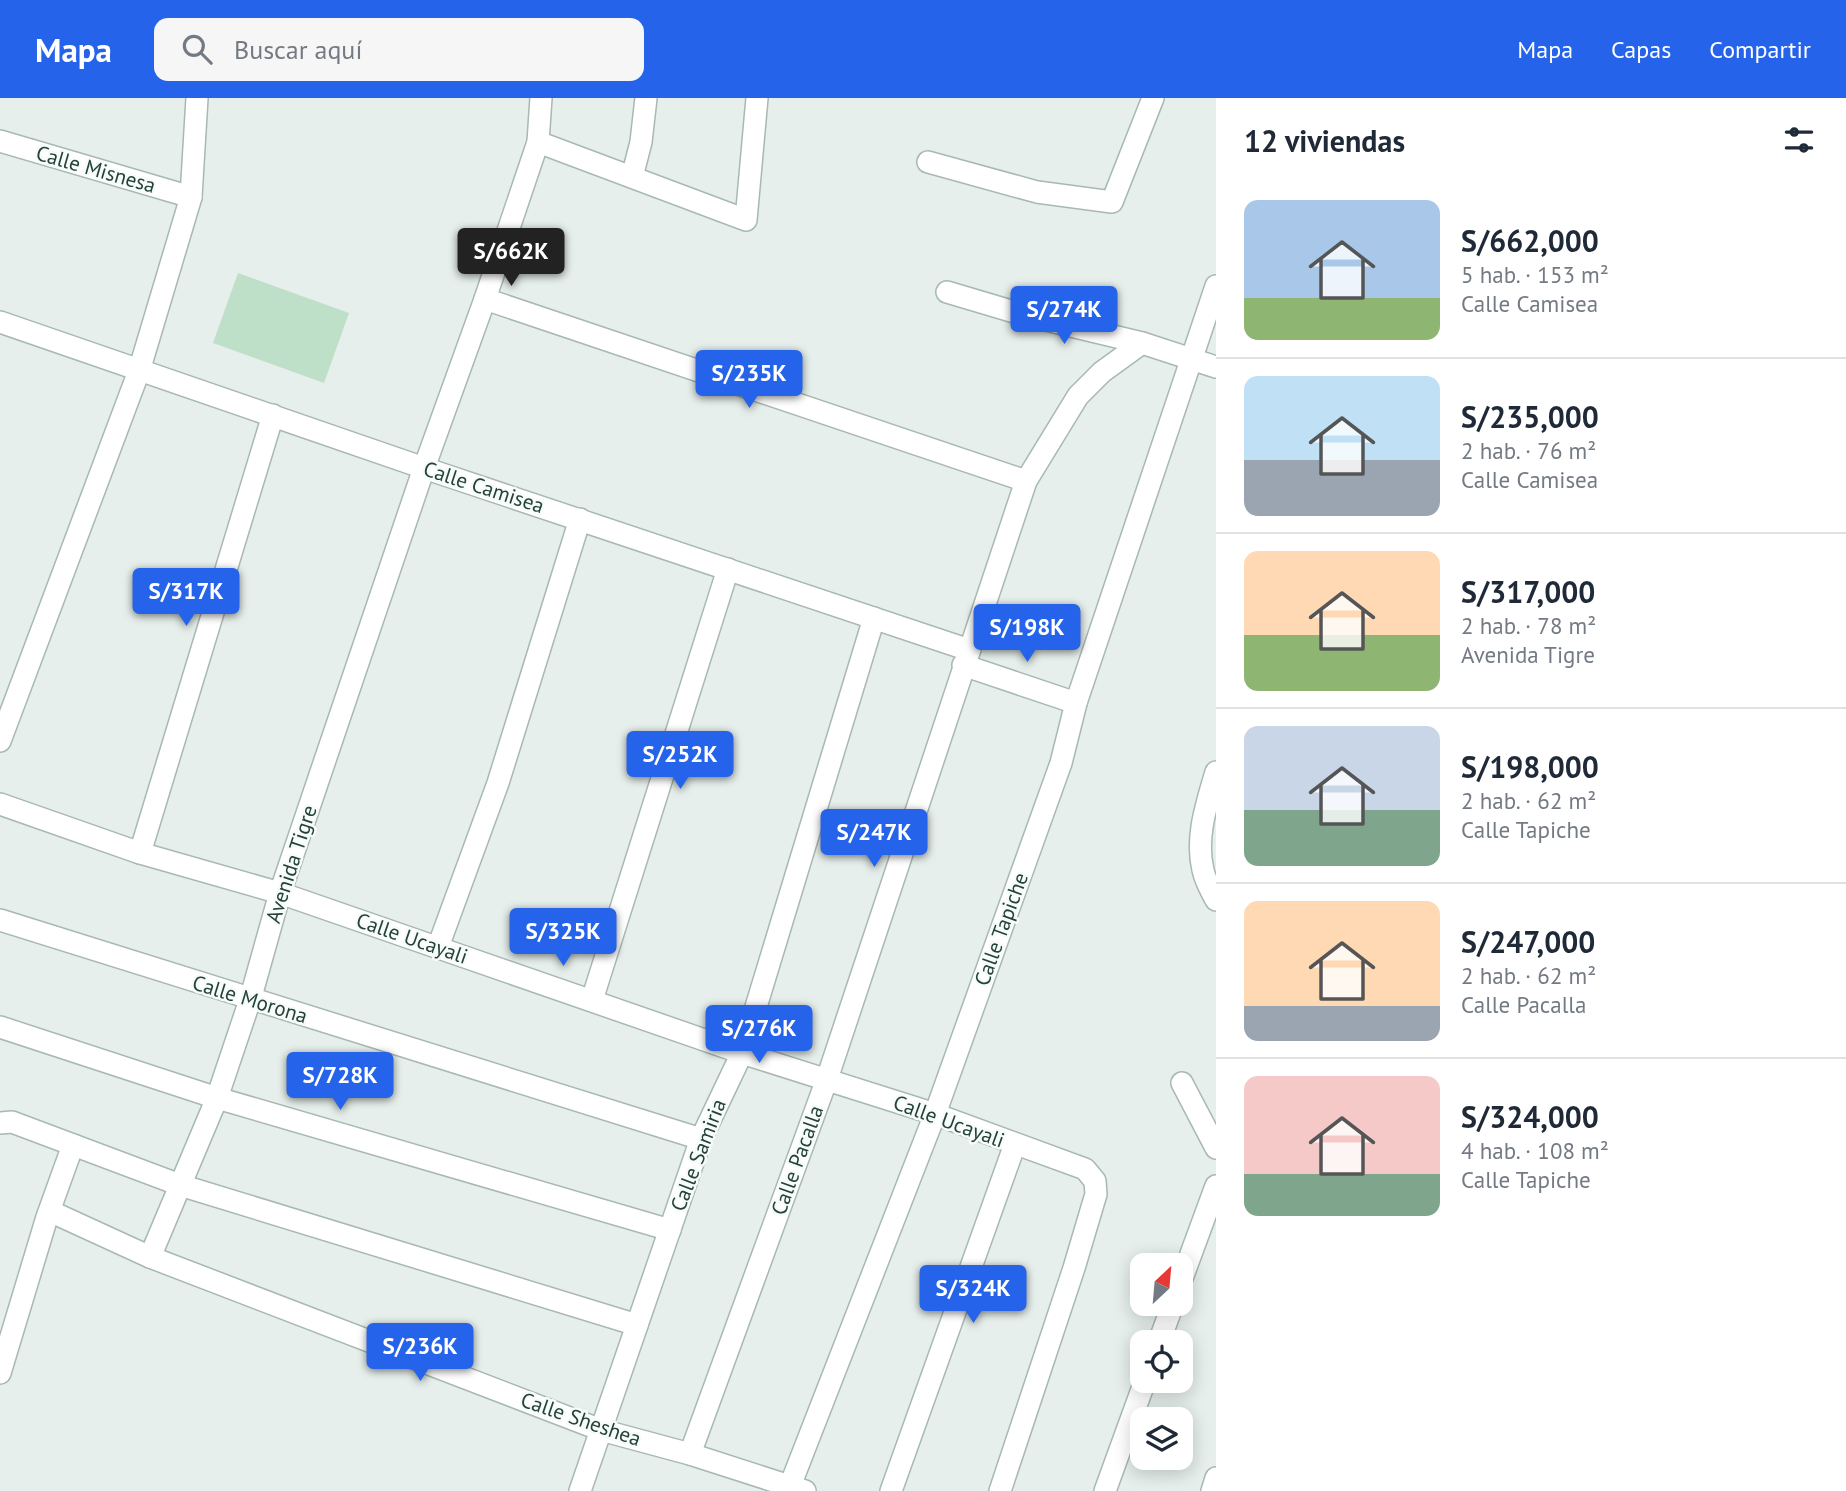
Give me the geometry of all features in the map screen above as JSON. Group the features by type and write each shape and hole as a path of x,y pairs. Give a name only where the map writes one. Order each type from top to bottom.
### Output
{"street":[{"path":"0,741 139,371 191,197 197,98"},
{"name":"Avenida Tigre","path":"150,1257 217,1098 250,1000 279,894 538,142 541,98"},
{"path":"632,177 641,142 646,98"},
{"path":"538,142 747,220 757,98"},
{"path":"928,162 999,184 1112,202 1153,98"},
{"name":"Calle Misnesa","path":"0,141 191,197"},
{"name":"Calle Tapiche","path":"794,1489 935,1114 1061,763 1076,703 1216,286"},
{"path":"947,292 1021,314 1142,343 1216,367"},
{"path":"485,299 1026,481"},
{"name":"Calle Camisea","path":"0,322 874,618 1076,703"},
{"name":"Calle Pacalla","path":"690,1454 827,1079 1026,481 1078,396 1102,372 1142,343"},
{"path":"140,853 273,415"},
{"path":"438,947 498,783 580,519"},
{"path":"592,1000 728,569"},
{"name":"Calle Samiria","path":"580,1491 701,1139 741,1053 874,618"},
{"path":"1216,772 1210,817 1200,853 1203,873 1216,900"},
{"name":"Calle Ucayali","path":"0,804 140,853 279,894 438,947 741,1053 935,1114 1085,1169 1095,1181 1096,1194 1000,1491"},
{"name":"Calle Morona","path":"0,920 701,1139"},
{"path":"0,1027 217,1098 670,1230"},
{"path":"1182,1083 1216,1148"},
{"path":"0,1124 12,1122 180,1185 637,1325"},
{"path":"891,1491 1015,1144"},
{"path":"0,1374 49,1213 73,1145"},
{"path":"1191,1253 1216,1185"},
{"name":"Calle Sheshea","path":"49,1213 150,1257 601,1430 690,1454 794,1489"},
{"path":"1105,1491 1141,1393"},
{"path":"1212,1491 1216,1478"}],"green space":[{"path":"238,273 349,313 324,383 213,343"}]}
